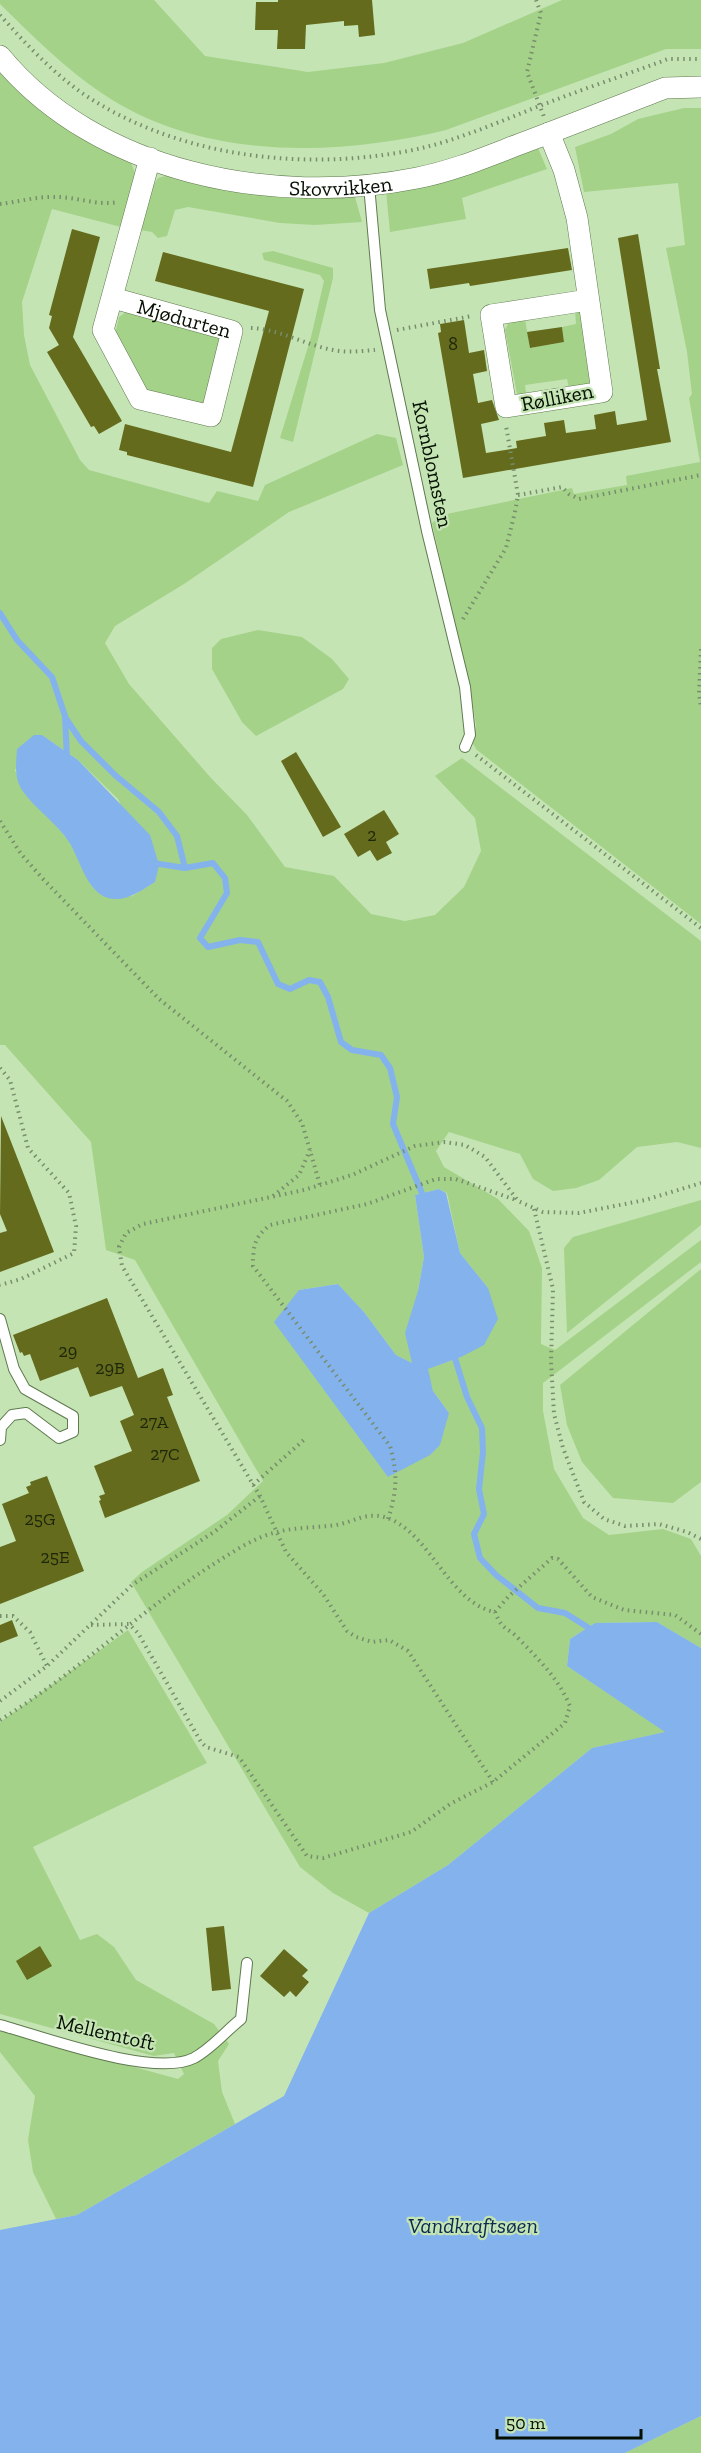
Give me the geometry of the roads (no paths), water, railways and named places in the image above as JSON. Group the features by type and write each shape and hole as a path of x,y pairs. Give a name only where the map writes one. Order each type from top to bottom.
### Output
{"street":[{"name":"Skovvikken","path":"0,56 18,78 64,114 109,141 150,158 204,174 256,184 312,187 369,185 417,178 458,168 664,88 701,87"},
{"name":"Rølliken","path":"549,133 564,170 577,218 602,392 506,407 491,315 588,300"},
{"name":"Mjødurten","path":"113,298 232,331 211,416 140,399 103,330 150,158"}],"lane":[{"name":"Kornblomsten","path":"369,185 380,310 469,710 470,735 465,747"},
{"path":"0,1319 14,1369 25,1389 74,1416 73,1432 59,1438 26,1413 12,1414 1,1427 0,1440"},
{"name":"Mellemtoft","path":"0,2025 113,2056 159,2065 174,2064 195,2057 241,2019 247,1963"}],"water":[{"path":"34,735 42,735 78,760 150,835 159,865 155,882 121,899 108,898 94,889 64,835 32,803 19,785 16,770 17,749"},
{"path":"439,1189 446,1193 460,1253 488,1288 498,1319 484,1345 461,1357 428,1369 433,1391 449,1413 440,1445 430,1455 388,1477 274,1322 299,1290 338,1284 364,1312 396,1355 412,1363 405,1333 418,1291 424,1257 415,1195"},
{"name":"Vandkraftsøen","path":"657,1622 701,1648 701,2416 625,2453 0,2453 0,2230 77,2215 284,2096 369,1913 448,1865 592,1748 665,1732 567,1666 570,1639 595,1623"}],"waterway":[{"path":"0,613 17,640 52,677 65,716 67,759"},
{"path":"65,717 81,741 115,775 159,812 177,836 185,868"},
{"path":"153,863 185,868 213,863 225,878 227,893 200,938 208,947 240,940 258,942 278,984 290,989 309,980 320,982 328,997 341,1042 352,1050 381,1055 390,1068 397,1097 393,1124 424,1198"},
{"path":"453,1352 467,1397 482,1428 483,1452 479,1489 484,1514 474,1534 480,1558 496,1575 538,1608 565,1613 589,1628"}]}
